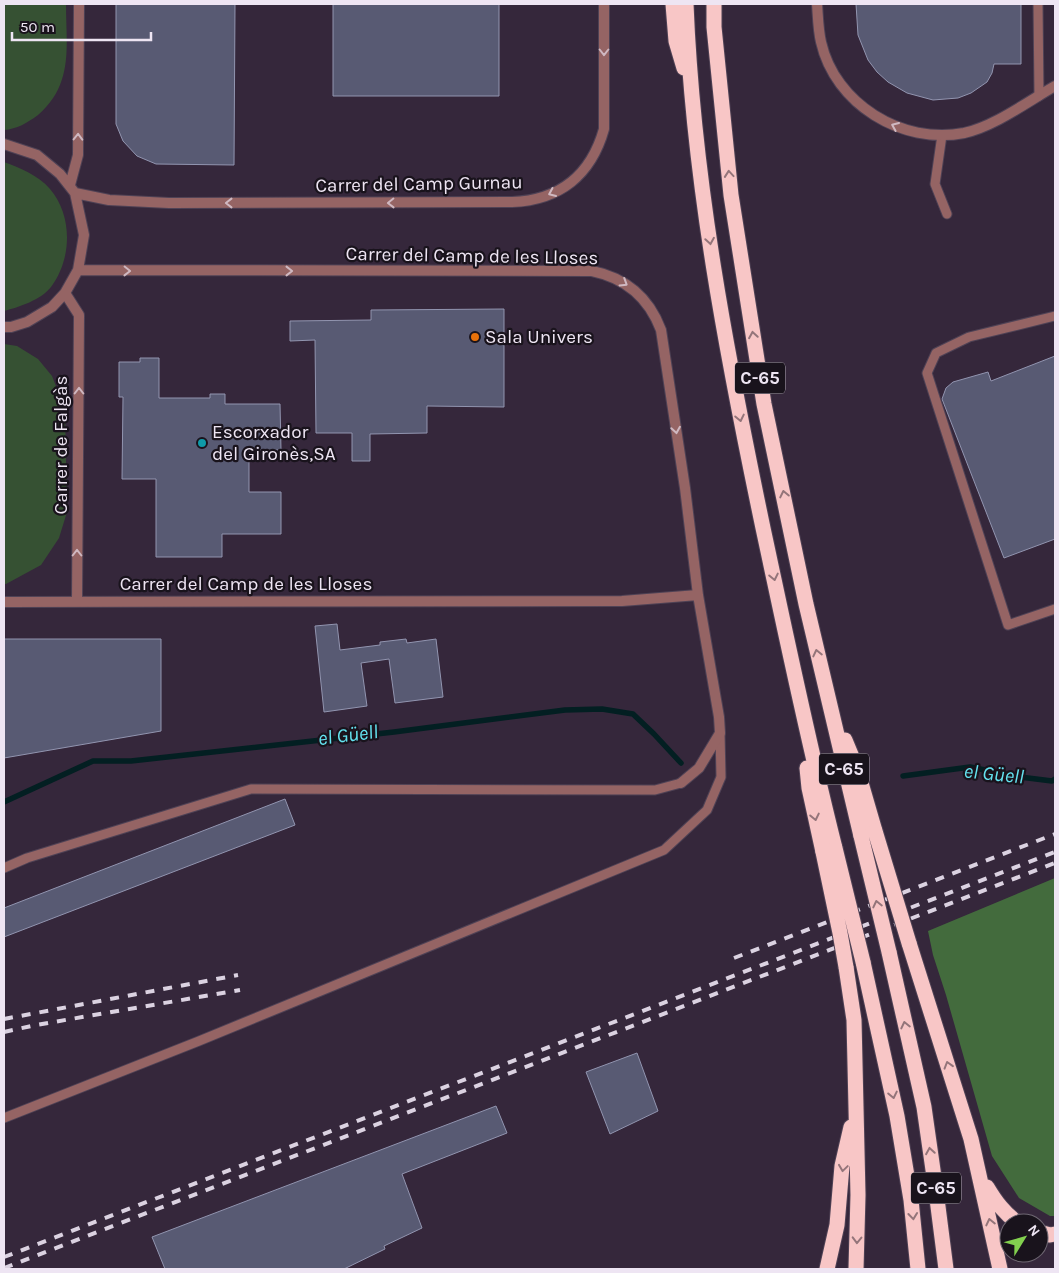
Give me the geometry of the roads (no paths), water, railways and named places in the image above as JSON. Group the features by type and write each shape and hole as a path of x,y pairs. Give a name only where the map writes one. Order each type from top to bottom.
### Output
{"highway":[{"path":"673,4 676,42 694,106"},
{"name":"C-65","path":"686,4 704,204 738,411 803,717 829,850 864,962 897,1116 911,1200 918,1269"},
{"name":"C-65","path":"714,4 731,195 764,404 828,701 868,833 889,952 924,1107 946,1269"},
{"path":"717,50 722,4"},
{"path":"868,833 909,943 971,1139 1000,1269"},
{"path":"829,850 854,1020 858,1195 856,1269"},
{"path":"828,1269 837,1226 842,1166 856,1104"},
{"path":"980,1176 997,1204 1005,1213"}],"street":[{"path":"72,189 78,155 79,4"},
{"name":"Carrer del Camp Gurnau","path":"72,189 109,200 169,203 512,202 540,198 554,193 577,178 594,156 600,143 604,129 604,4"},
{"path":"817,4 821,43 828,62 838,80 850,96 866,110 902,129 922,134 963,133 983,127 1055,86"},
{"path":"4,144 37,155 60,174 72,189 84,235 78,270 65,293 52,307 27,322 4,327"},
{"name":"Carrer del Camp de les Lloses","path":"78,270 592,271 618,279 631,287 642,297 654,314 661,330 685,488 698,595 719,717 720,733"},
{"name":"Carrer de Falgàs","path":"65,293 79,314 77,602"},
{"name":"Carrer del Camp de les Lloses","path":"4,602 612,601 698,595"},
{"path":"680,783 699,768 720,733"}],"lane":[{"path":"1038,4 1039,96"},
{"path":"942,135 935,184 947,214"},
{"path":"1055,316 969,337 936,352 927,373 1008,625 1055,609"},
{"path":"4,1118 208,1038 664,850 707,810 721,777 720,733"},
{"path":"4,868 27,858 251,789 655,790 680,783"}],"waterway":[{"name":"el Güell","path":"4,802 93,761 131,761 394,732 565,710 602,709 633,714 681,763"},
{"name":"el Güell","path":"903,776 970,767 1020,777 1052,781 1055,779"}],"railway":[{"path":"734,958 1055,834"},
{"path":"4,1257 1055,852"},
{"path":"4,1268 1055,863"},
{"path":"4,1019 238,975"},
{"path":"4,1032 240,990"}],"place":[{"name":"Sala Univers","path":"475,337"},
{"name":"Escorxador del Gironès,SA","path":"202,443"}]}
